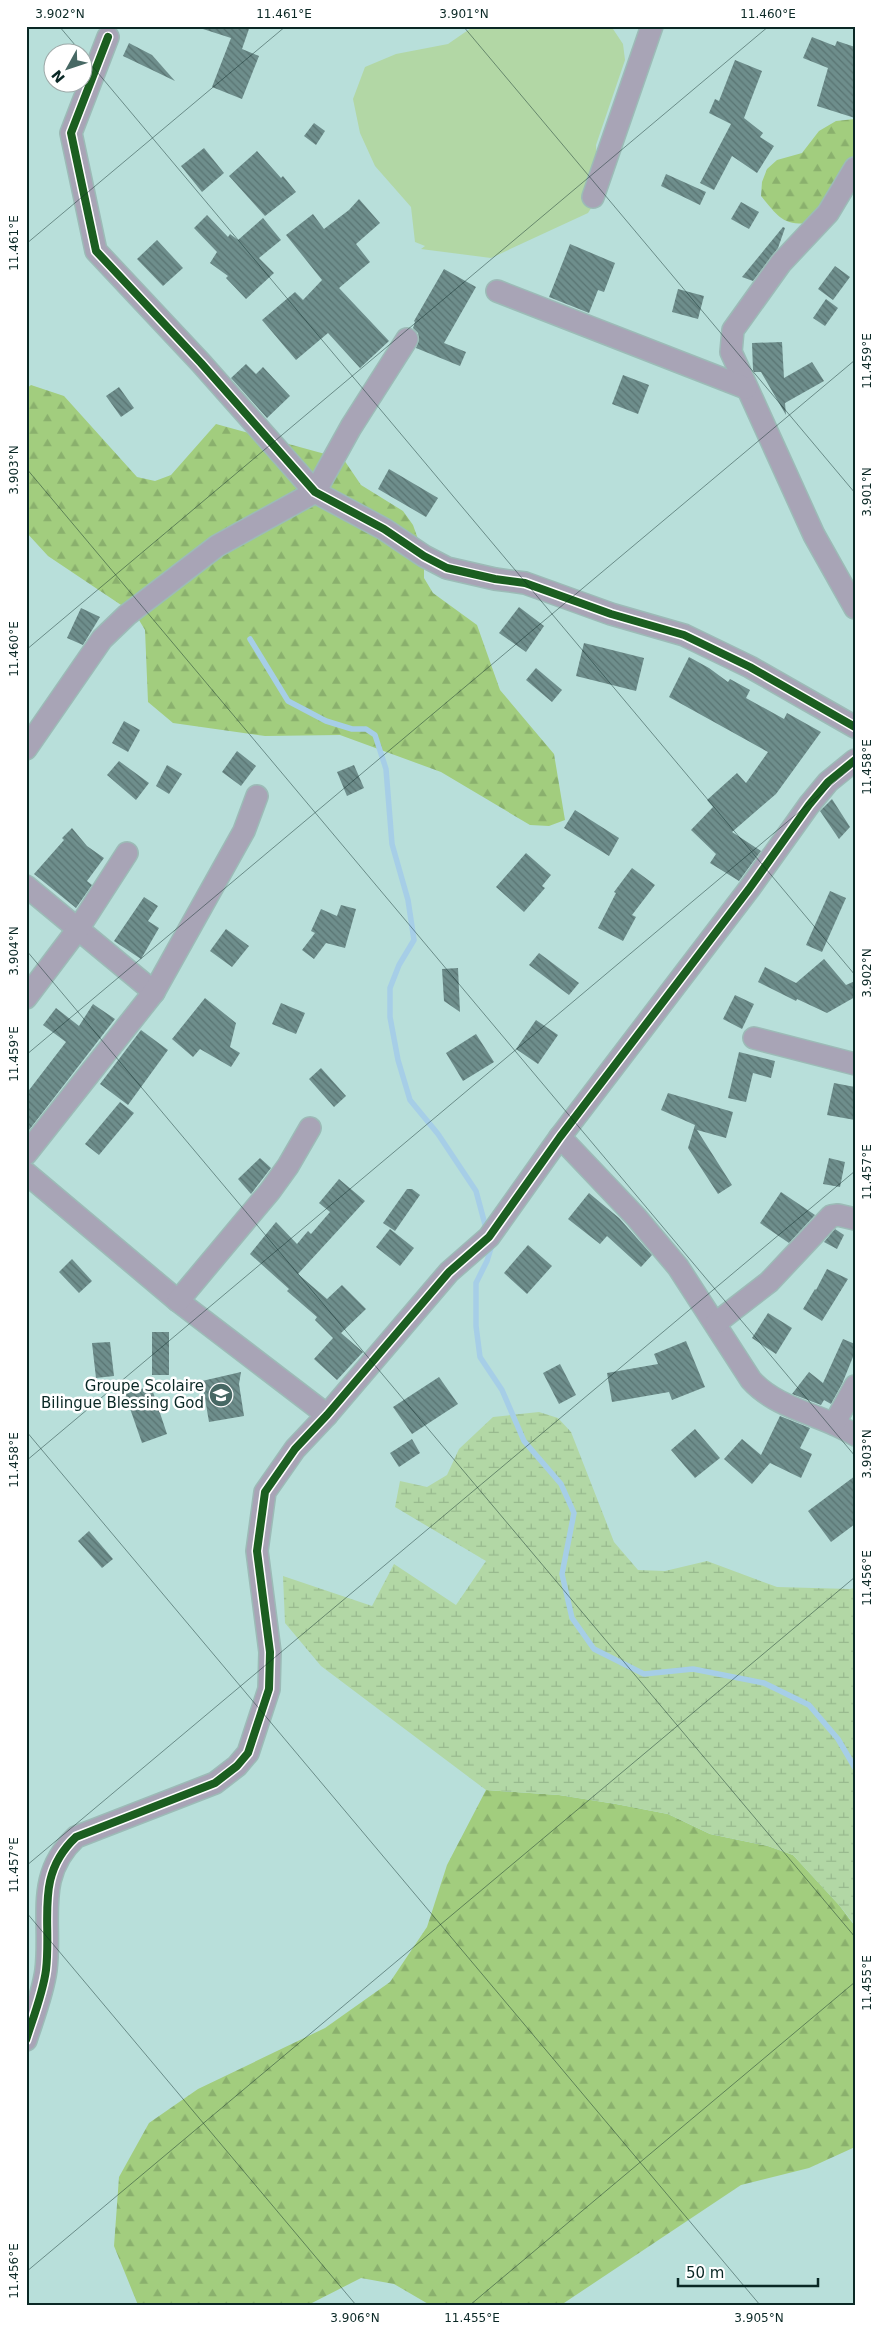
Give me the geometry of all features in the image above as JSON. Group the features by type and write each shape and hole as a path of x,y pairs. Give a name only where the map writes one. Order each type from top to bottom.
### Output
{"street":[{"path":"593,197 652,26"},
{"path":"108,37 71,133 96,251 201,364 314,492 384,529 424,556 447,568 495,579 525,583 610,614 684,635 750,667 855,727"},
{"path":"855,168 835,203 781,263 733,330 731,352 814,535 855,608"},
{"path":"497,290 746,388"},
{"path":"26,749 102,639 127,615 217,546 314,492 351,427 407,339"},
{"path":"26,2040 46,1970 48,1893 53,1867 64,1848 76,1837 215,1783 237,1766 248,1752 269,1689 270,1652 258,1550 265,1492 295,1449 327,1415 449,1272 489,1237 560,1137 749,889 818,792 855,760"},
{"path":"26,1154 154,992 244,831 257,796"},
{"path":"26,998 78,929 127,853"},
{"path":"26,886 154,992"},
{"path":"754,1038 855,1064"},
{"path":"178,1301 275,1185 310,1128"},
{"path":"560,1137 636,1217 678,1267 716,1323 751,1380 760,1390 772,1398 855,1435"},
{"path":"26,1173 178,1301 327,1415"},
{"path":"716,1323 769,1282 831,1216 838,1214 855,1220"},
{"path":"834,1424 855,1386"}],"green space":[{"path":"474,26 611,26 623,44 625,60 596,145 598,197 588,213 491,258 421,249 425,246 415,242 411,207 375,166 360,133 353,99 365,67 396,54 448,44"},
{"path":"855,119 855,160 813,223 794,223 777,215 761,196 762,182 767,169 777,160 802,153 819,131 836,121"},
{"path":"31,385 64,396 137,477 155,481 171,475 216,424 336,457 342,457 361,485 403,511 413,525 424,556 424,578 433,593 477,625 500,690 554,754 565,820 549,826 530,825 441,772 340,735 265,736 173,723 148,702 145,630 136,615 48,556 26,532 26,389"},
{"path":"539,1412 558,1418 571,1432 614,1542 638,1570 665,1571 707,1561 777,1587 855,1588 855,1925 793,1855 768,1846 710,1834 668,1814 559,1795 486,1790 321,1666 285,1623 283,1576 372,1606 394,1564 456,1605 486,1561 395,1507 400,1481 427,1487 447,1475 459,1449 493,1417"},
{"path":"486,1790 559,1795 668,1814 710,1834 768,1846 793,1855 839,1905 855,1926 855,2147 809,2168 741,2185 561,2305 430,2305 394,2284 361,2278 308,2305 138,2305 114,2246 119,2177 149,2123 198,2089 325,2028 390,1982 427,1927 447,1865"}],"building":[{"path":"203,26 250,26 242,49 259,56 242,99 212,87 231,38 203,29"},
{"path":"812,37 835,46 837,41 855,47 855,118 817,106 828,68 803,58"},
{"path":"129,43 152,55 175,81 123,56"},
{"path":"735,60 762,71 744,118 763,133 760,137 774,146 757,173 732,156 714,190 700,183 731,124 709,113 715,99 719,101"},
{"path":"314,123 325,131 316,145 304,136"},
{"path":"204,148 224,173 202,192 181,166"},
{"path":"257,151 281,178 283,176 296,192 265,216 229,176"},
{"path":"666,174 706,192 700,205 661,186"},
{"path":"359,199 380,223 356,244 370,262 339,288 389,341 360,368 328,333 296,360 262,320 295,292 303,300 322,280 286,235 313,214 324,229 349,210"},
{"path":"741,202 759,212 749,229 731,219"},
{"path":"207,215 228,237 230,234 238,240 263,218 281,240 259,258 274,273 246,299 226,278 228,276 210,263 217,252 194,228"},
{"path":"783,227 785,228 778,248 753,281 742,277"},
{"path":"157,240 183,268 163,286 137,259"},
{"path":"570,244 615,263 604,292 598,290 589,313 549,297"},
{"path":"835,266 850,277 833,300 818,289"},
{"path":"444,269 476,287 444,343 466,352 460,366 416,348 419,339 418,333 413,328 414,321"},
{"path":"678,289 704,296 698,319 672,312"},
{"path":"826,299 838,308 825,326 813,318"},
{"path":"782,342 784,378 812,362 824,381 785,403 786,415 761,372 754,372 753,370 752,343"},
{"path":"246,364 256,374 263,367 290,396 267,418 231,378"},
{"path":"623,375 649,385 638,414 612,404"},
{"path":"119,387 134,408 121,417 106,396"},
{"path":"389,469 438,498 426,517 378,489"},
{"path":"519,607 544,626 526,652 499,633"},
{"path":"81,608 100,617 83,645 67,638"},
{"path":"584,643 644,658 636,691 576,676"},
{"path":"689,657 709,668 728,682 730,679 750,690 746,698 784,719 787,713 821,732 776,794 732,832 761,851 739,881 710,863 716,854 691,830 713,807 707,800 737,773 746,783 768,752 669,697"},
{"path":"536,668 562,690 552,702 526,680"},
{"path":"124,721 140,730 128,752 112,743"},
{"path":"237,751 256,766 241,786 222,772"},
{"path":"119,761 149,783 136,800 107,775"},
{"path":"167,765 182,774 169,794 156,786"},
{"path":"354,765 364,788 347,796 337,772"},
{"path":"832,799 850,827 839,839 820,811"},
{"path":"575,810 619,838 609,856 564,828"},
{"path":"72,828 87,846 104,858 87,881 92,885 76,908 34,874"},
{"path":"526,853 551,875 542,886 545,888 524,912 496,887"},
{"path":"632,868 655,885 632,915 636,917 623,941 598,928 616,893 614,892"},
{"path":"830,891 846,898 822,952 806,945"},
{"path":"144,897 158,906 148,921 159,928 141,959 114,941"},
{"path":"341,905 356,909 345,948 326,943 314,959 302,950 315,933 311,931 321,909 337,916"},
{"path":"226,929 249,946 232,967 210,951"},
{"path":"539,953 579,983 569,995 529,965"},
{"path":"824,959 846,985 855,981 855,997 827,1013 797,999 796,1001 758,982 765,967 796,983"},
{"path":"458,968 460,1012 444,1001 442,969"},
{"path":"735,995 754,1004 742,1029 723,1019"},
{"path":"205,998 236,1023 230,1047 240,1053 231,1067 200,1049 193,1057 172,1039"},
{"path":"281,1003 305,1013 296,1034 272,1024"},
{"path":"93,1004 115,1019 26,1134 26,1094 66,1042 43,1025 56,1008 79,1026"},
{"path":"536,1020 558,1035 538,1064 516,1049"},
{"path":"141,1030 168,1050 128,1105 100,1084"},
{"path":"476,1034 494,1062 463,1081 446,1053"},
{"path":"739,1052 775,1061 771,1078 753,1073 746,1102 728,1098"},
{"path":"321,1068 346,1096 334,1107 309,1079"},
{"path":"834,1083 855,1087 855,1120 827,1115"},
{"path":"668,1093 733,1112 726,1138 697,1130 732,1185 718,1194 688,1148 695,1125 661,1110"},
{"path":"120,1102 134,1113 99,1155 85,1144"},
{"path":"260,1158 271,1168 251,1194 238,1179"},
{"path":"829,1158 845,1162 840,1187 823,1184"},
{"path":"339,1179 365,1201 298,1274 327,1299 342,1285 366,1309 341,1333 363,1352 337,1380 314,1359 333,1338 315,1320 317,1317 287,1291 289,1289 250,1254 276,1222 297,1244 308,1231 311,1234 330,1212 319,1203"},
{"path":"407,1189 412,1189 420,1195 395,1231 383,1223"},
{"path":"781,1192 815,1215 789,1243 760,1223"},
{"path":"589,1193 619,1218 652,1255 641,1267 607,1236 600,1244 568,1219"},
{"path":"390,1229 414,1248 400,1266 376,1247"},
{"path":"835,1229 844,1235 837,1249 824,1242"},
{"path":"528,1245 552,1266 527,1294 504,1273"},
{"path":"72,1259 92,1281 79,1293 59,1272"},
{"path":"827,1269 848,1279 822,1321 803,1309"},
{"path":"768,1313 792,1328 776,1354 752,1338"},
{"path":"152,1332 169,1332 169,1375 152,1375"},
{"path":"843,1339 855,1344 855,1352 842,1384 831,1404 824,1400 821,1405 792,1394 809,1372 823,1383"},
{"path":"686,1341 705,1387 672,1400 669,1392 612,1402 607,1373 658,1364 654,1354"},
{"path":"110,1342 114,1376 96,1378 92,1343"},
{"path":"560,1364 576,1395 559,1404 543,1373"},
{"path":"241,1372 239,1384 244,1416 209,1422 202,1381"},
{"path":"439,1377 458,1404 412,1434 393,1407"},
{"path":"151,1386 167,1434 142,1443 125,1394"},
{"path":"780,1416 810,1428 800,1448 812,1454 801,1478 770,1463 752,1484 724,1459 742,1439 761,1455"},
{"path":"695,1429 720,1458 695,1478 671,1450"},
{"path":"412,1439 420,1453 399,1467 390,1453"},
{"path":"855,1476 855,1524 831,1542 808,1511"},
{"path":"89,1531 113,1559 102,1568 78,1541"}],"waterway":[{"path":"250,639 288,701 326,721 352,729 366,729 375,735 386,769 392,844 408,900 414,940 399,965 390,988 390,1017 398,1060 410,1100 438,1134 476,1191 487,1232"},
{"path":"490,1244 491,1248 487,1261 476,1283 476,1326 480,1357 502,1390 524,1441 561,1484 574,1513 562,1574 572,1618 594,1649 644,1674 693,1669 764,1683 809,1705 838,1739 855,1768"}],"cycle path":[{"path":"108,37 71,133 96,251 201,363 315,492 384,529 424,556 447,568 495,579 525,583 611,614 684,635 750,667 855,727"},
{"path":"26,2040 45,1979 50,1883 54,1867 63,1852 76,1837 215,1783 237,1766 248,1753 269,1689 270,1652 257,1551 265,1492 295,1449 327,1415 449,1272 489,1237 560,1137 749,889 809,805 828,782 855,760"}],"place":[{"name":"Groupe Scolaire Bilingue Blessing God","path":"221,1395"}]}
